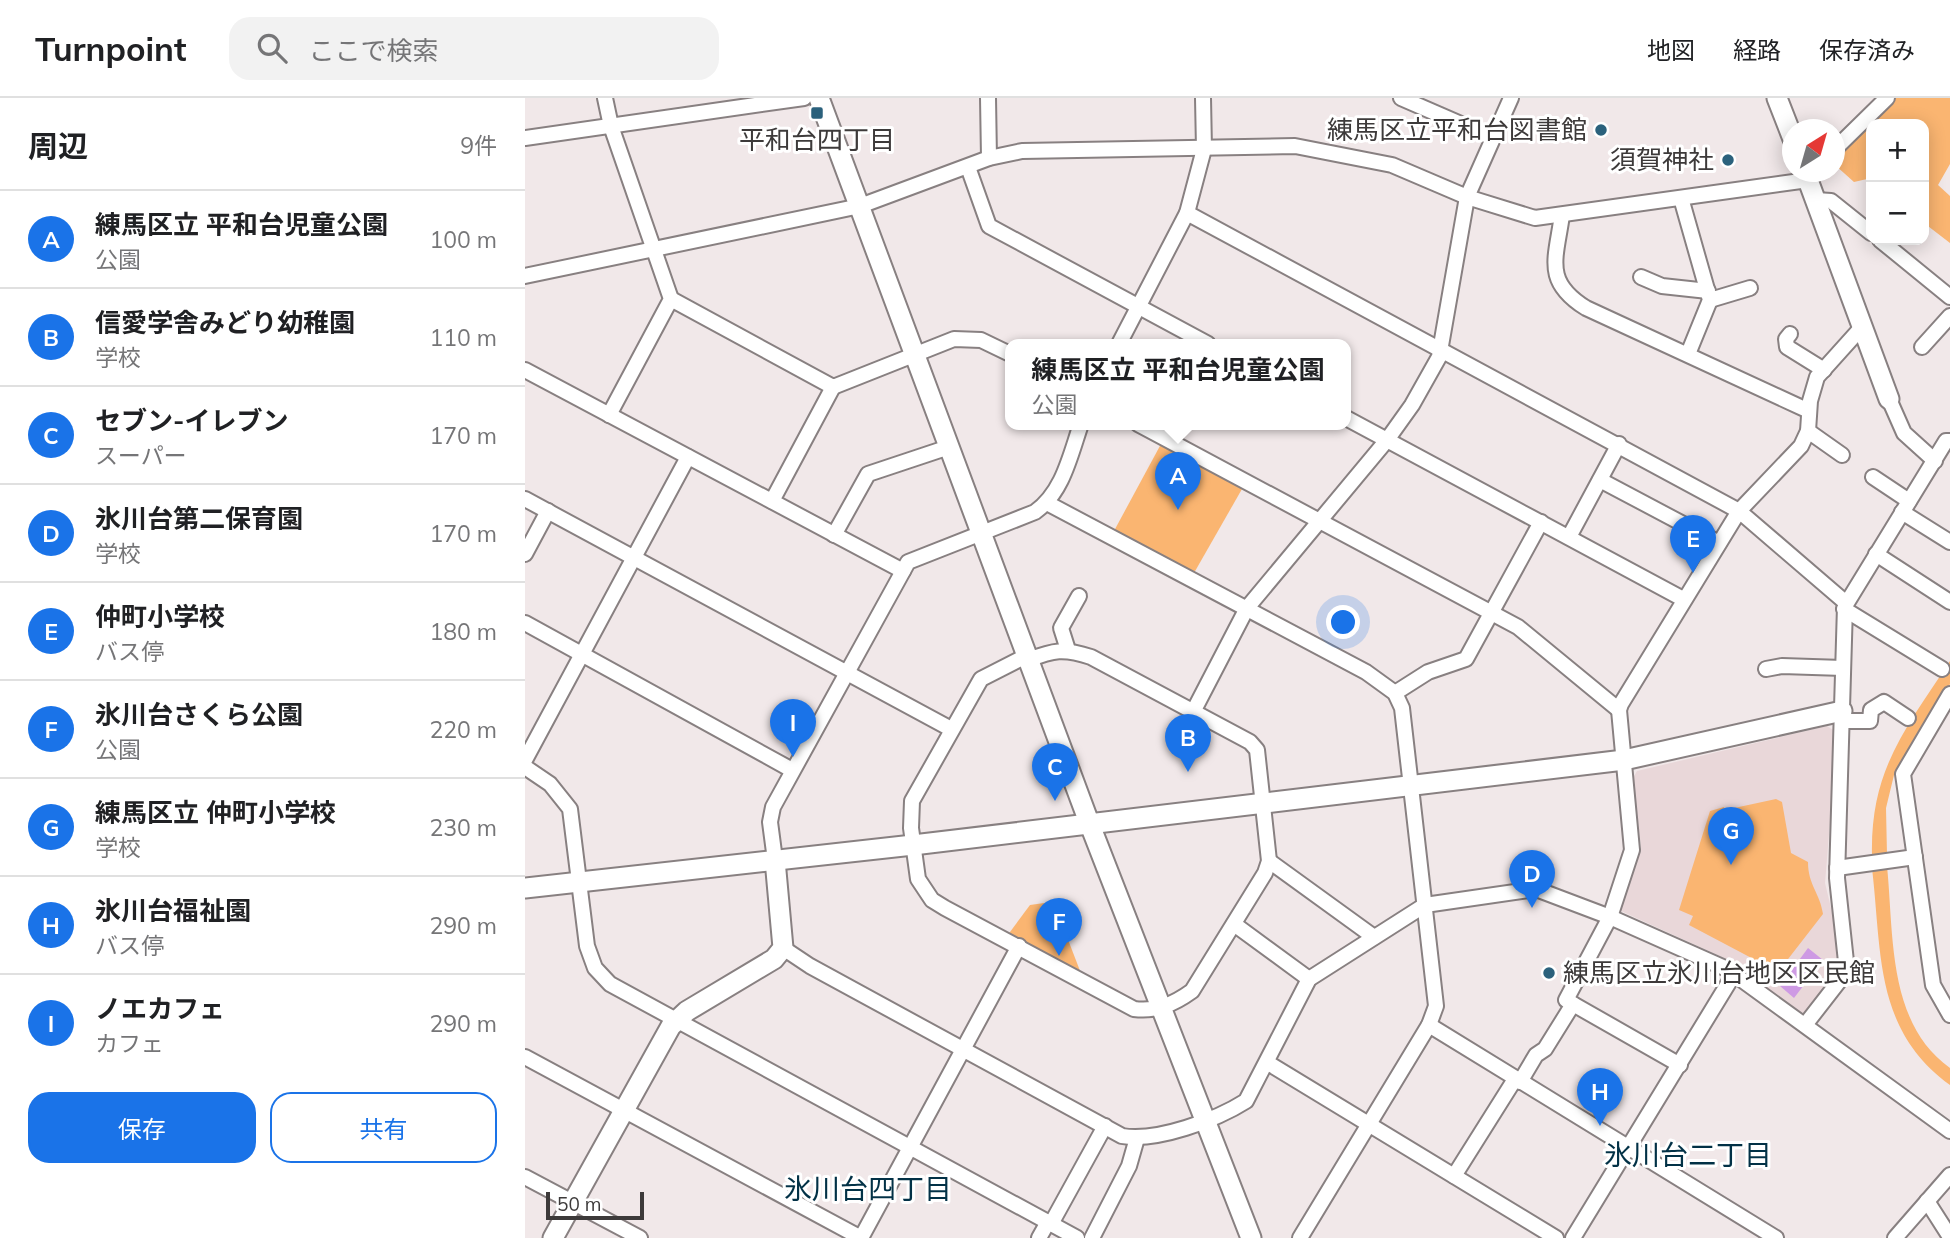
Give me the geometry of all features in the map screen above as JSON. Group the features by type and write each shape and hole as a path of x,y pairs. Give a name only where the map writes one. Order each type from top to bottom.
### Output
{"street":[{"path":"605,98 611,126 671,299 833,387"},
{"path":"525,138 804,98"},
{"path":"820,98 1090,825 1251,1238"},
{"path":"988,98 989,158"},
{"path":"1122,339 1188,214 1203,149 1203,98"},
{"path":"1401,98 1493,138"},
{"path":"1193,712 1247,608 1387,440 1412,405 1442,350 1467,197 1511,98"},
{"path":"1777,98 1785,119"},
{"path":"1845,139 1887,98"},
{"path":"525,276 653,247 860,206 989,158 1022,152 1308,149 1392,165 1467,197 1535,219 1681,198 1782,179"},
{"path":"968,167 989,226 1199,339"},
{"path":"1809,182 1904,433 1935,461"},
{"path":"1681,198 1709,295 1688,354"},
{"path":"1816,200 1831,201 1866,229"},
{"path":"1188,214 1739,511 1845,606 1942,669"},
{"path":"1562,215 1554,272 1566,295 1809,411"},
{"path":"1885,245 1950,297"},
{"path":"1641,276 1662,286 1709,295 1750,288"},
{"path":"609,415 671,299"},
{"path":"1922,347 1950,316"},
{"path":"1680,1065 1573,1004 1566,995 1610,916 1632,850 1619,710 1681,608 1683,599 1739,511 1801,446 1808,431 1813,387 1823,370 1862,327"},
{"path":"1790,334 1786,339 1787,347 1823,370"},
{"path":"772,501 833,387 954,339 981,340 1005,352"},
{"path":"525,370 902,571"},
{"path":"1351,421 1683,599"},
{"path":"553,1238 676,1020 774,959 783,948 770,822 773,807 902,571 908,562 980,531 1035,512 1047,503 1061,480 1079,430"},
{"path":"1150,430 1518,627 1619,710"},
{"path":"1808,431 1842,455"},
{"path":"1805,1025 1847,971 1837,868 1845,606 1946,441 1950,441"},
{"path":"1569,537 1619,444"},
{"path":"834,535 868,474 949,447"},
{"path":"525,760 688,457"},
{"path":"1873,477 1950,542"},
{"path":"1600,480 1719,543"},
{"path":"525,499 951,729"},
{"path":"1047,503 1366,672 1395,693 1402,708 1436,998 1429,1025 1300,1238"},
{"path":"525,554 548,511"},
{"path":"1395,693 1428,672 1466,659 1541,522"},
{"path":"1876,554 1950,602"},
{"path":"1068,650 1061,628 1079,596"},
{"path":"525,623 792,769"},
{"path":"1068,650 1091,657 1250,742 1257,750 1269,861 1265,873 1192,991 1177,1002 1148,1011 1134,1009 932,900 918,879 913,845 912,801 981,679 1027,658 1068,650"},
{"path":"1766,669 1782,666 1843,667"},
{"path":"1950,694 1903,775 1933,985 1950,1015"},
{"path":"525,888 1090,825 1624,760 1842,716 1870,721 1871,709 1884,702 1908,718"},
{"path":"525,766 559,792 570,809 587,946 595,968 610,984 1077,1238"},
{"path":"1837,868 1915,857"},
{"path":"1269,861 1374,937"},
{"path":"783,948 810,966 1122,1136 1137,1138 1205,1119 1246,1101 1268,1063 1309,979 1425,905 1536,889 1610,916 1734,974 1950,1131"},
{"path":"1234,924 1309,979"},
{"path":"525,1057 861,1238 1019,946"},
{"path":"1573,1238 1734,974"},
{"path":"1454,1175 1517,1080 1536,1055 1545,1049 1573,1004"},
{"path":"1429,1025 1776,1238"},
{"path":"1268,1063 1556,1238"},
{"path":"1039,1238 1105,1126"},
{"path":"1092,1238 1129,1166 1137,1138"},
{"path":"1895,1238 1950,1175"},
{"path":"525,1177 640,1238"},
{"path":"1927,1201 1950,1237"}],"shaded area":[{"path":"1894,98 1950,98 1950,164 1938,185 1950,196 1950,243 1929,227 1929,119 1872,119"},
{"path":"1866,125 1866,179 1854,182 1845,174 1845,145"},
{"path":"1161,444 1242,489 1194,573 1114,531"},
{"path":"1950,661 1950,684 1894,775 1886,808 1887,855 1872,856 1877,799 1893,752"},
{"path":"1827,726 1833,730 1834,774 1825,883 1837,933 1838,969 1805,1013 1797,1012 1726,959 1621,911 1620,906 1641,847 1633,778 1637,771"},
{"path":"1776,799 1782,802 1791,853 1808,862 1810,877 1823,914 1778,972 1689,925 1693,916 1679,910 1710,811"},
{"path":"1887,866 1893,948 1904,1003 1929,1049 1950,1068 1950,1085 1925,1063 1907,1040 1886,988 1872,868"},
{"path":"1051,902 1082,976 1007,936 1030,905"},
{"path":"1808,948 1823,960 1794,998 1780,986"}],"place":[{"name":"平和台四丁目","path":"817,113"},
{"name":"練馬区立平和台図書館","path":"1601,130"},
{"name":"須賀神社","path":"1728,160"},
{"name":"練馬区立 平和台児童公園","path":"1178,510"},
{"name":"仲町小学校","path":"1693,573"},
{"name":"ノエカフェ","path":"793,757"},
{"name":"信愛学舎みどり幼稚園","path":"1188,772"},
{"name":"セブン-イレブン","path":"1055,801"},
{"name":"練馬区立 仲町小学校","path":"1731,865"},
{"name":"氷川台第二保育園","path":"1532,908"},
{"name":"氷川台さくら公園","path":"1059,956"},
{"name":"練馬区立氷川台地区区民館","path":"1549,973"},
{"name":"氷川台福祉園","path":"1600,1126"}],"district":[{"name":"氷川台二丁目","path":"1688,1155"},
{"name":"氷川台四丁目","path":"868,1189"}]}
